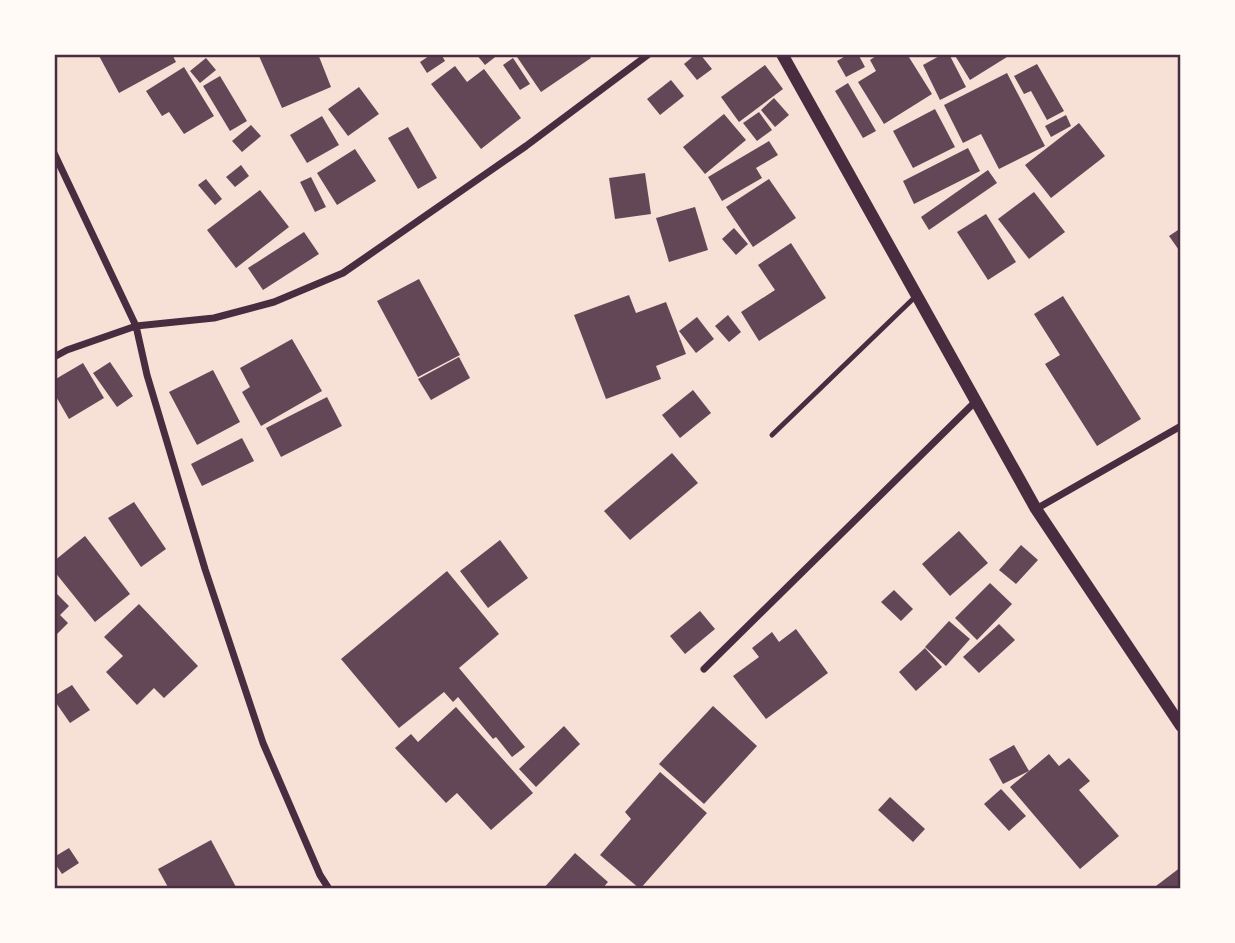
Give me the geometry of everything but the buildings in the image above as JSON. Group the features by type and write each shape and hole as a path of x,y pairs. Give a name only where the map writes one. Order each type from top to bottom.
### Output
{"street":[{"path":"54,357 136,326 214,318 274,302 343,273 526,146 649,54"},
{"path":"782,54 1036,509 1181,726"},
{"path":"54,153 136,326 147,375 205,569 263,743 320,875 330,889"},
{"path":"704,669 976,401"},
{"path":"1036,509 1181,426"}],"lane":[{"path":"772,435 916,295"}]}
